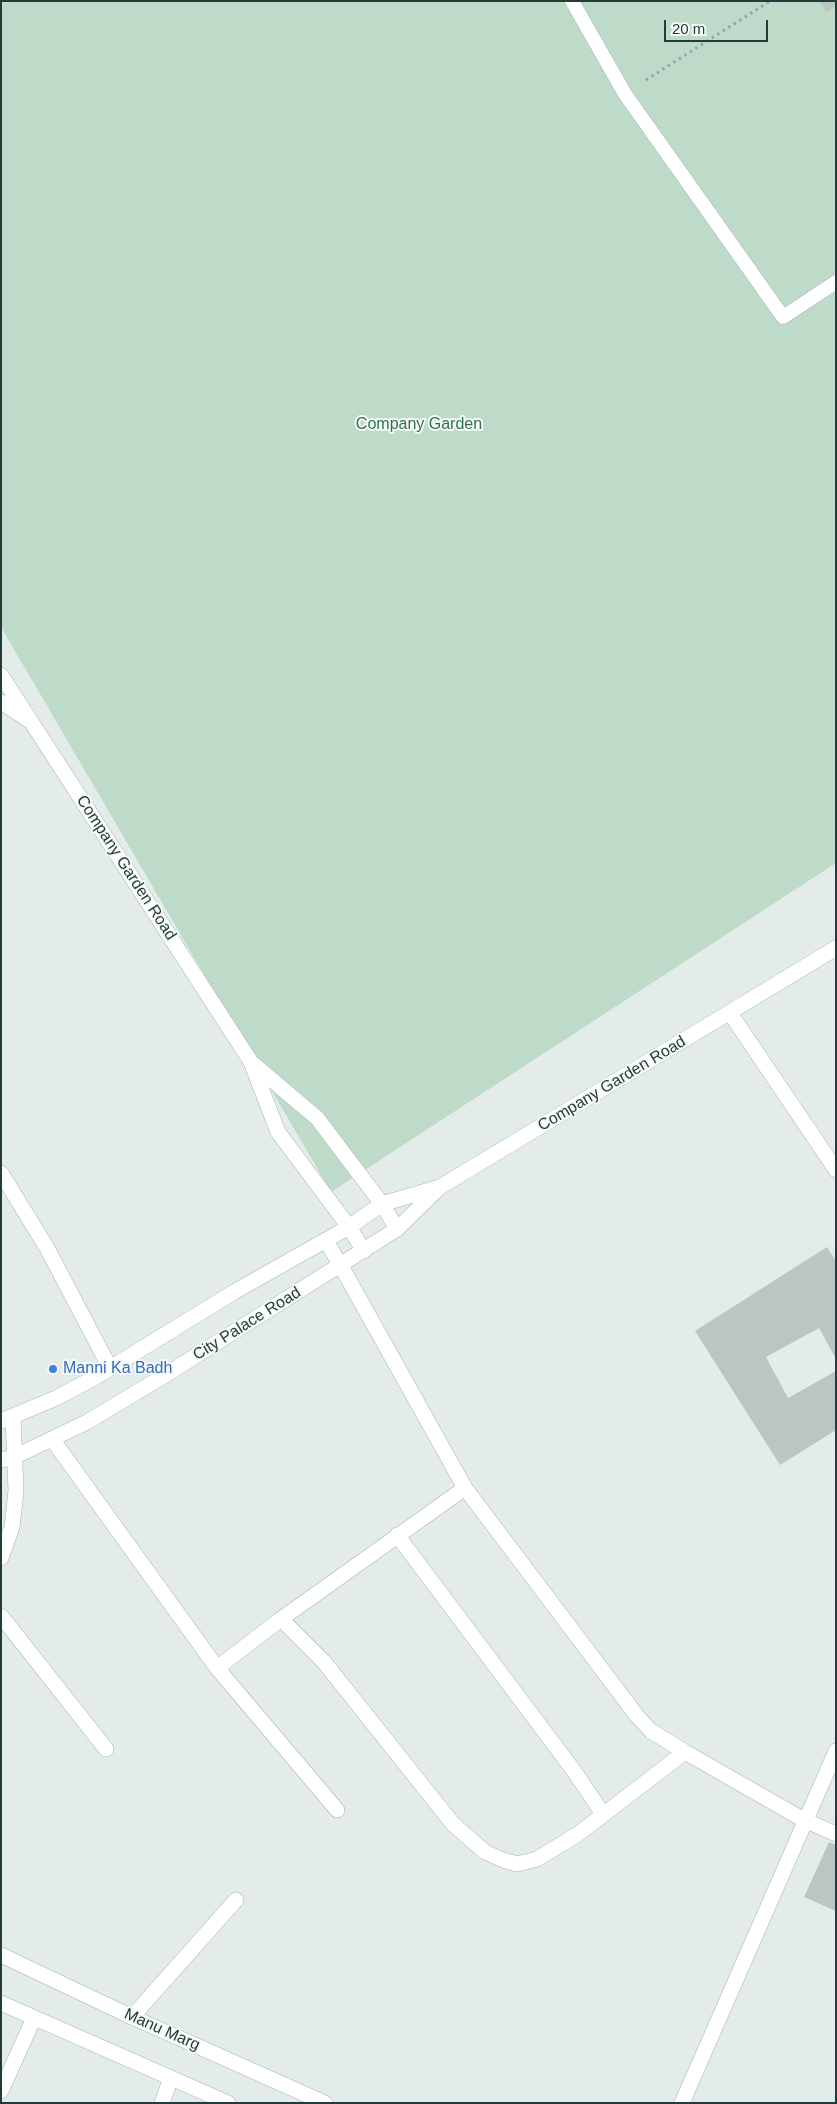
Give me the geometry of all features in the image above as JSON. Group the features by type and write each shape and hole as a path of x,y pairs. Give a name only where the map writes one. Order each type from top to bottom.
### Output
{"street":[{"name":"Company Garden Road","path":"1,675 251,1062 278,1132 364,1250"},
{"path":"1,702 33,723"},
{"name":"Company Garden Road","path":"349,1227 382,1204 440,1187 836,948"},
{"path":"730,1013 836,1170"},
{"name":"Company Garden Road","path":"251,1062 317,1118 382,1204 397,1229"},
{"path":"1,1174 47,1248 110,1368"},
{"name":"City Palace Road","path":"8,1458 87,1422 342,1266 397,1229 440,1187"},
{"name":"City Palace Road","path":"1,1558 12,1527 16,1490 8,1458 7,1419 56,1398 110,1368 234,1292 349,1227"},
{"path":"326,1240 465,1488 637,1716 651,1731 685,1752 804,1820 836,1834"},
{"path":"52,1439 217,1668 337,1810"},
{"path":"217,1668 281,1619 465,1488"},
{"path":"397,1535 574,1771 603,1814"},
{"path":"1,1616 106,1749"},
{"path":"281,1619 324,1662 453,1824 485,1852 503,1860 517,1864 537,1859 578,1834 685,1752"},
{"path":"682,2103 804,1820 836,1751"},
{"path":"132,2017 236,1900"},
{"name":"Manu Marg","path":"1,1955 132,2017 325,2103"},
{"path":"1,2003 228,2103"},
{"path":"1,2090 34,2018"},
{"path":"162,2103 171,2078"}],"lane":[{"path":"572,1 625,94 783,317 836,282"}],"path":[{"path":"625,94 770,1"}],"green space":[{"name":"Company Garden","path":"1,1 836,1 836,863 331,1192 1,627"}],"building":[{"path":"820,1 836,1 836,6 826,12"},
{"path":"827,1247 836,1261 836,1359 819,1328 766,1357 788,1398 836,1371 836,1430 780,1465 695,1331"},
{"path":"829,1842 836,1845 836,1911 804,1897"}],"place":[{"name":"Manni Ka Badh","path":"53,1369"}]}
